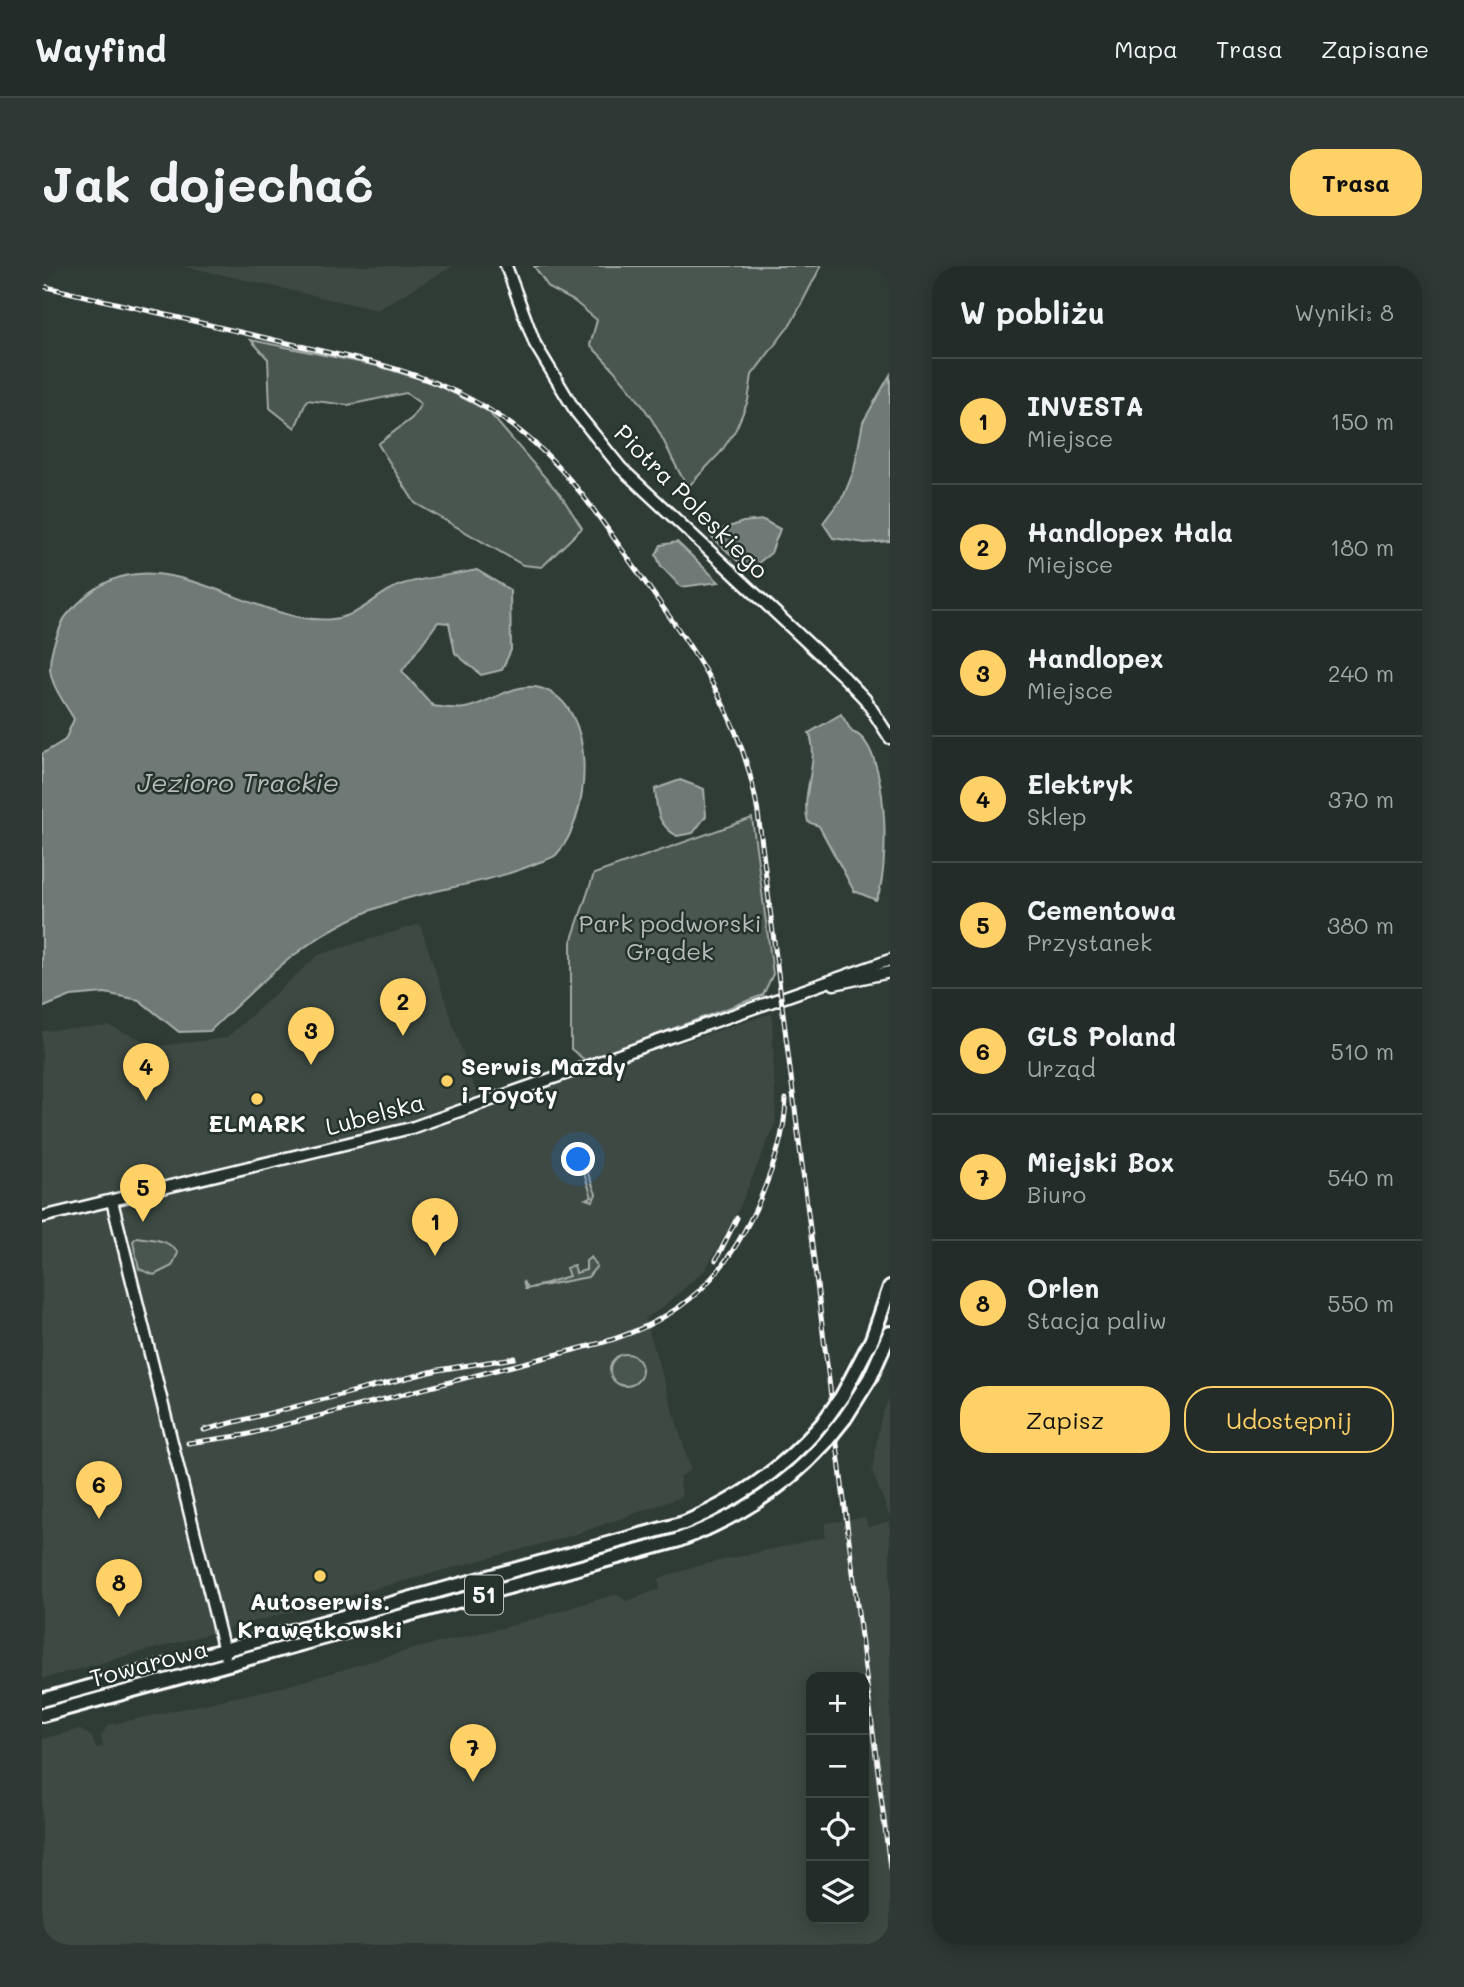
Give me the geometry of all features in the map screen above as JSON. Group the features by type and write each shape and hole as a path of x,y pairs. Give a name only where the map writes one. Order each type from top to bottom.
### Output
{"main road":[{"name":"51","path":"223,1649 684,1522 722,1506 761,1481 822,1424 842,1396 872,1339 890,1287"},
{"name":"51","path":"227,1665 689,1536 725,1521 765,1497 824,1444 845,1418 870,1378 890,1333"},
{"name":"Towarowa","path":"42,1700 223,1649"},
{"name":"Towarowa","path":"42,1715 227,1665"}],"street":[{"name":"Piotra Poleskiego","path":"506,266 535,344 576,412 621,468 844,677 865,699 890,738"},
{"name":"Lubelska","path":"42,1217 411,1128 790,996 866,966 890,960"},
{"name":"Lubelska","path":"790,996 890,972"},
{"path":"112,1201 227,1665"}],"shaded area":[{"path":"183,266 453,266 377,310"},
{"path":"420,924 481,1108 772,1013 776,1122 738,1211 706,1269 661,1309 645,1318 691,1470 680,1477 682,1497 571,1536 42,1679 42,1031 109,1026 157,1046 226,1038 318,955"},
{"path":"890,1396 889,1515 872,1471 880,1420"},
{"path":"865,1517 868,1527 890,1521 890,1945 42,1945 42,1739 79,1729 91,1736 97,1748 103,1746 101,1736 108,1725 290,1685 617,1594 627,1601 660,1589 658,1579 697,1566 825,1537 825,1523"}],"green space":[{"path":"534,266 821,266 792,322 752,375 748,401 736,429 721,452 688,487 645,410 590,345 597,320 574,301 549,288"},
{"path":"251,340 378,366 436,384 488,411 562,497 582,528 542,567 523,565 415,503 378,444 412,418 421,404 406,393 348,405 307,400 295,428 270,408 268,359"},
{"name":"Park podworski Grądek","path":"752,818 773,974 763,995 586,1061 571,1049 571,942 594,874"},
{"path":"579,1160 583,1161 596,1194 593,1201 586,1199 592,1197 581,1165 575,1167"},
{"path":"137,1237 159,1240 174,1248 178,1253 172,1266 154,1275 139,1269 133,1241"},
{"path":"591,1257 597,1266 588,1277 530,1288 569,1276 566,1268 574,1265 576,1273 586,1270 586,1261"},
{"path":"626,1354 638,1358 642,1370 638,1382 626,1386 614,1382 610,1370 614,1358"}],"water":[{"path":"890,375 890,541 865,543 833,538 823,523 844,495 854,470 863,422"},
{"path":"763,520 780,529 771,553 748,571 709,534 743,522"},
{"path":"677,542 719,582 681,587 661,566 656,555 661,545"},
{"name":"Jezioro Trackie","path":"477,570 510,590 511,650 502,670 481,675 455,653 449,623 438,622 402,671 433,706 465,708 512,690 531,687 540,688 559,699 573,716 581,739 584,764 577,816 568,838 556,855 496,877 410,897 346,922 324,934 284,963 210,1031 179,1032 139,1000 105,993 71,996 42,1008 42,754 65,740 74,719 50,672 56,638 72,609 113,579 143,573 175,577 207,586 272,610 303,618 333,619 354,613 394,587"},
{"path":"841,714 852,732 865,741 874,759 880,783 885,838 881,886 876,900 854,891 819,826 808,822 806,800 813,754 809,733"},
{"path":"680,780 704,789 706,816 693,833 677,836 662,822 655,789"}],"railway":[{"path":"42,286 378,364 435,383 488,409 537,446 580,492 672,620 710,679 739,742 758,813 890,1868"},
{"path":"188,1443 245,1435 601,1343 656,1321 699,1291 717,1272 748,1225 778,1149 786,1099"},
{"path":"716,1260 737,1218"},
{"path":"204,1430 438,1370 514,1358"}],"place":[{"name":"Handlopex Hala","path":"403,1036"},
{"name":"Handlopex","path":"311,1065"},
{"name":"Serwis Mazdy i Toyoty","path":"447,1081"},
{"name":"ELMARK","path":"257,1099"},
{"name":"Elektryk","path":"146,1101"},
{"name":"Cementowa","path":"143,1222"},
{"name":"INVESTA","path":"435,1256"},
{"name":"GLS Poland","path":"99,1519"},
{"name":"Autoserwis. Krawętkowski","path":"320,1576"},
{"name":"Orlen","path":"119,1617"},
{"name":"Miejski Box","path":"473,1782"}]}
